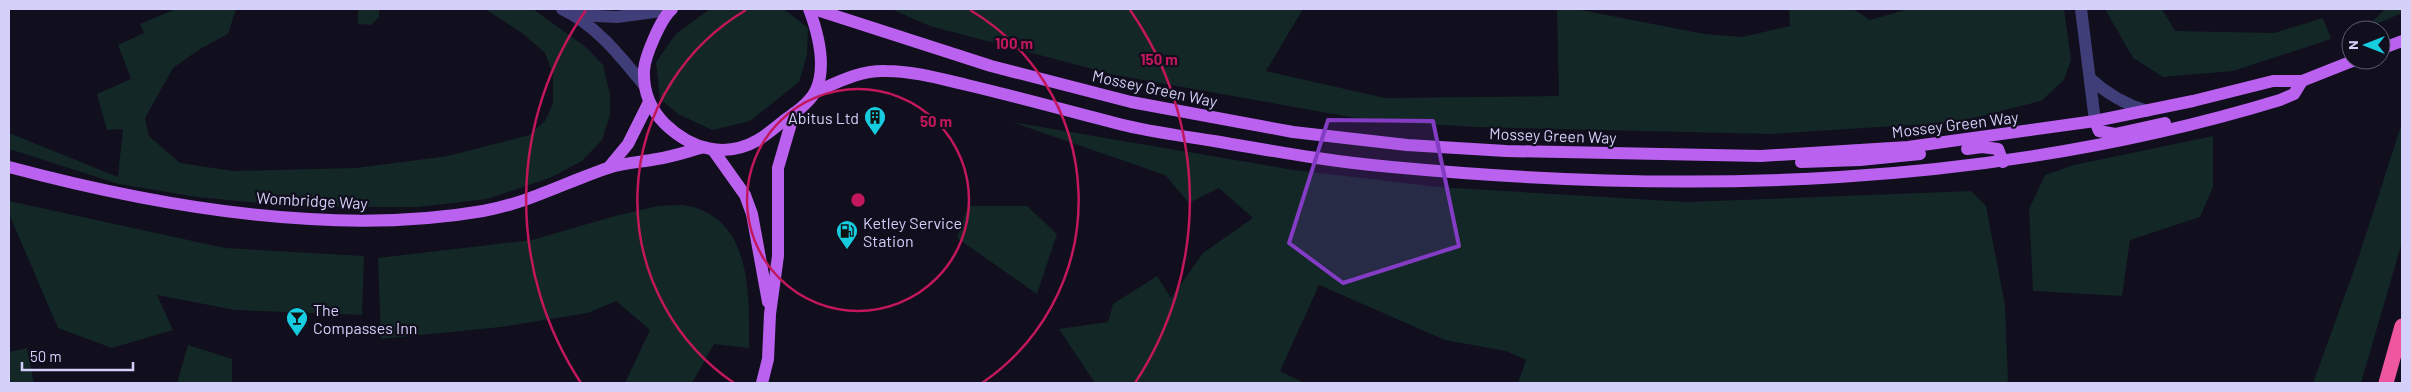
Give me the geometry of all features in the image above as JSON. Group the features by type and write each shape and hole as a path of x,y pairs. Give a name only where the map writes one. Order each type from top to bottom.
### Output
{"highway":[{"path":"2386,383 2402,326"}],"main road":[{"path":"809,9 817,29 820,52 820,72 815,92"},
{"name":"Mossey Green Way","path":"814,9 1009,71 1132,102 1293,132 1407,145 1506,151 1761,156 1908,147 2095,121 2147,111 2273,80 2302,81 2341,65"},
{"path":"671,10 645,58 643,84 648,102 659,118 677,136 707,149 745,195 752,214 770,314"},
{"name":"Mossey Green Way","path":"815,92 867,72 885,70 910,73 1000,93 1125,126 1269,151 1389,167 1584,180 1724,182 1881,174 2003,162 2144,137 2290,96 2302,81"},
{"name":"Wombridge Way","path":"9,167 115,192 238,212 366,220 414,219 485,210 518,203 609,167 707,149 734,148 758,140 794,113 815,92"},
{"name":"Wombridge Way","path":"609,167 628,144 648,102"},
{"path":"2095,121 2100,131 2115,134 2254,102 2272,102"},
{"path":"762,383 768,359 770,314 778,256 778,168 794,113"},
{"path":"1761,156 1800,162 1823,162 1892,158 1982,147 1998,149 2003,162"}],"street":[{"path":"562,9 575,15 612,46 643,84"},
{"path":"2081,9 2095,121"},
{"path":"575,15 617,17 671,10"},
{"path":"2091,79 2107,93 2127,104 2147,111"}],"highlighted area":[{"path":"1328,120 1433,121 1459,246 1343,283 1289,243"}],"green space":[{"path":"176,9 236,9 228,34 200,49 173,68 145,118 149,136 180,163 233,171 356,168 448,156 529,135 545,121 553,103 553,74 545,53 522,33 485,9 533,9 587,48 603,65 610,94 610,115 602,140 582,161 552,177 487,199 417,207 289,206 197,197 119,184 9,149 9,133 118,177 123,129 107,130 97,94 131,79 118,45 144,33 140,24"},
{"path":"358,9 379,9 379,17 371,25 358,24"},
{"path":"710,9 784,9 808,28 807,55 799,82 750,121 712,130 678,114 660,99 656,62 676,34"},
{"path":"891,9 1303,9 1266,71 1385,98 1559,96 1557,9 1576,9 1704,34 1742,37 1790,26 1789,9 1853,9 1870,20 1908,9 2064,9 2071,60 2064,80 2041,101 1958,122 1772,134 1476,127 1372,121 1115,75 930,26"},
{"path":"2105,9 2162,9 2175,31 2274,33 2323,18 2331,39 2233,71 2163,77 2133,58"},
{"path":"2385,9 2402,9 2402,13 2386,20 2374,20"},
{"path":"1012,122 1294,170 1438,187 1687,202 1971,191 1986,206 2005,305 2008,383 1518,383 1526,360 1506,351 1445,340 1319,285 1280,371 1304,383 1095,383 1059,329 1108,322 1113,304 1157,276 1171,298 1203,253 1253,218 1219,188 1189,203 1165,175"},
{"path":"2402,123 2402,242 2361,383 2313,383 2358,259"},
{"path":"2213,136 2213,187 2200,217 2130,240 2122,296 2033,291 2029,209 2045,175 2074,165"},
{"path":"9,201 225,248 364,256 362,315 235,310 157,295 173,330 112,348 58,328 9,214"},
{"path":"684,205 709,214 725,226 736,243 743,263 749,306 749,348 714,344 692,383 625,383 650,330 616,301 588,313 501,327 381,339 378,258 532,240 615,216 658,206"},
{"path":"968,206 1027,206 1057,234 1037,294 957,238"},
{"path":"188,345 232,359 232,383 177,383"},
{"path":"27,348 34,383 9,383 9,352"}],"place":[{"name":"Abitus Ltd","path":"875,136"},
{"name":"Ketley Service Station","path":"847,250"},
{"name":"The Compasses Inn","path":"297,337"}]}
